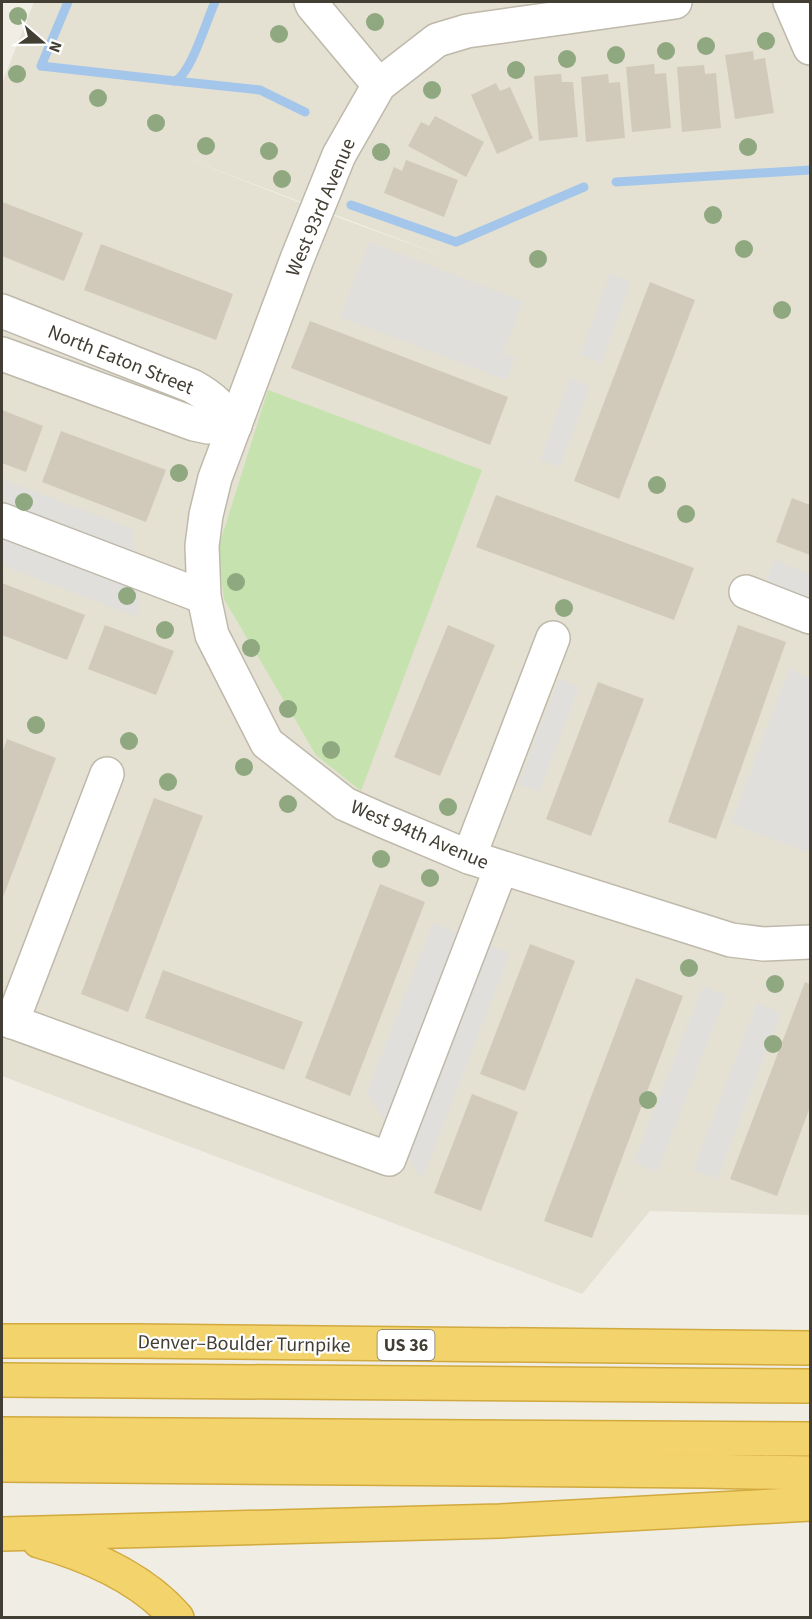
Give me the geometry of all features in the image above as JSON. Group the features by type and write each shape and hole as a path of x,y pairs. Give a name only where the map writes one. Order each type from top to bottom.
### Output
{"highway":[{"name":"Denver–Boulder Turnpike","path":"2,1341 810,1348"},
{"path":"2,1380 810,1386"},
{"path":"2,1434 810,1439"},
{"path":"2,1466 703,1470 810,1473"},
{"path":"5,1534 488,1521 810,1504"},
{"path":"5,1534 64,1548 107,1566 153,1595 177,1617"}],"street":[{"path":"311,2 379,85"},
{"name":"West 93rd Avenue","path":"235,425 297,259 339,155 379,85 437,40 467,31 577,8 675,2"},
{"path":"790,2 810,48"},
{"name":"North Eaton Street","path":"2,311 192,386 216,402 235,425"},
{"name":"North Eaton Street","path":"2,354 194,424 208,427 235,425"},
{"name":"West 94th Avenue","path":"235,425 215,478 206,515 202,546 204,597 212,635 267,743 345,804 470,857 731,940 764,944 810,942"},
{"path":"2,520 204,597"},
{"path":"746,592 810,616"},
{"path":"470,857 553,638"},
{"path":"108,774 7,1020 389,1159 501,867"}],"shaded area":[{"path":"34,2 810,2 810,1215 650,1211 582,1294 2,1076 2,83","holes":["167,151 457,261 345,220"]},
{"path":"369,242 523,301 503,353 515,358 506,380 340,317"},
{"path":"610,274 631,282 601,363 580,355"},
{"path":"570,378 590,386 560,467 540,460"},
{"path":"2,479 133,529 140,618 2,565"},
{"path":"774,560 810,574 810,599 766,582"},
{"path":"789,669 810,677 809,853 731,823"},
{"path":"559,679 579,687 539,792 518,784"},
{"path":"433,923 510,953 422,1179 367,1092"},
{"path":"703,986 726,995 657,1172 634,1162"},
{"path":"757,1003 781,1013 717,1179 693,1170"}],"green space":[{"path":"268,390 482,470 361,791 316,755 224,599 218,549"}],"building":[{"path":"753,51 754,60 765,58 774,113 735,119 725,55"},
{"path":"654,64 655,74 666,73 671,128 632,132 626,67"},
{"path":"704,65 705,74 716,73 721,128 682,132 677,67"},
{"path":"561,74 562,82 573,82 578,137 539,141 534,76"},
{"path":"608,74 609,83 620,82 625,138 586,142 581,77"},
{"path":"496,83 500,91 510,87 533,138 497,154 471,95"},
{"path":"435,116 484,142 466,177 408,146 421,122 429,126"},
{"path":"406,160 458,180 444,217 384,193 394,167 402,171"},
{"path":"2,202 83,233 64,281 2,256"},
{"path":"101,244 233,294 216,340 84,290"},
{"path":"650,282 695,300 619,499 574,481"},
{"path":"310,321 508,397 490,445 291,368"},
{"path":"2,410 43,426 26,472 2,463"},
{"path":"61,431 166,470 146,522 42,482"},
{"path":"496,495 694,568 674,620 476,547"},
{"path":"792,498 810,505 810,555 776,542"},
{"path":"2,583 85,615 67,660 2,635"},
{"path":"105,625 174,651 156,695 88,669"},
{"path":"448,625 495,645 440,776 394,757"},
{"path":"738,625 786,642 716,839 668,822"},
{"path":"598,682 644,699 591,836 546,819"},
{"path":"7,739 56,758 2,900 2,753"},
{"path":"154,798 203,816 128,1012 81,994"},
{"path":"380,884 425,902 350,1096 305,1078"},
{"path":"530,944 575,961 525,1091 480,1074"},
{"path":"163,970 303,1022 284,1070 145,1018"},
{"path":"636,978 683,996 592,1238 544,1221"},
{"path":"805,982 810,984 810,1107 777,1196 730,1179"},
{"path":"472,1094 518,1112 481,1211 434,1193"}],"waterway":[{"path":"68,2 41,66 175,81 193,57 215,2"},
{"path":"175,81 260,90 305,112"},
{"path":"616,182 810,170"},
{"path":"351,205 456,242 584,187"}]}
